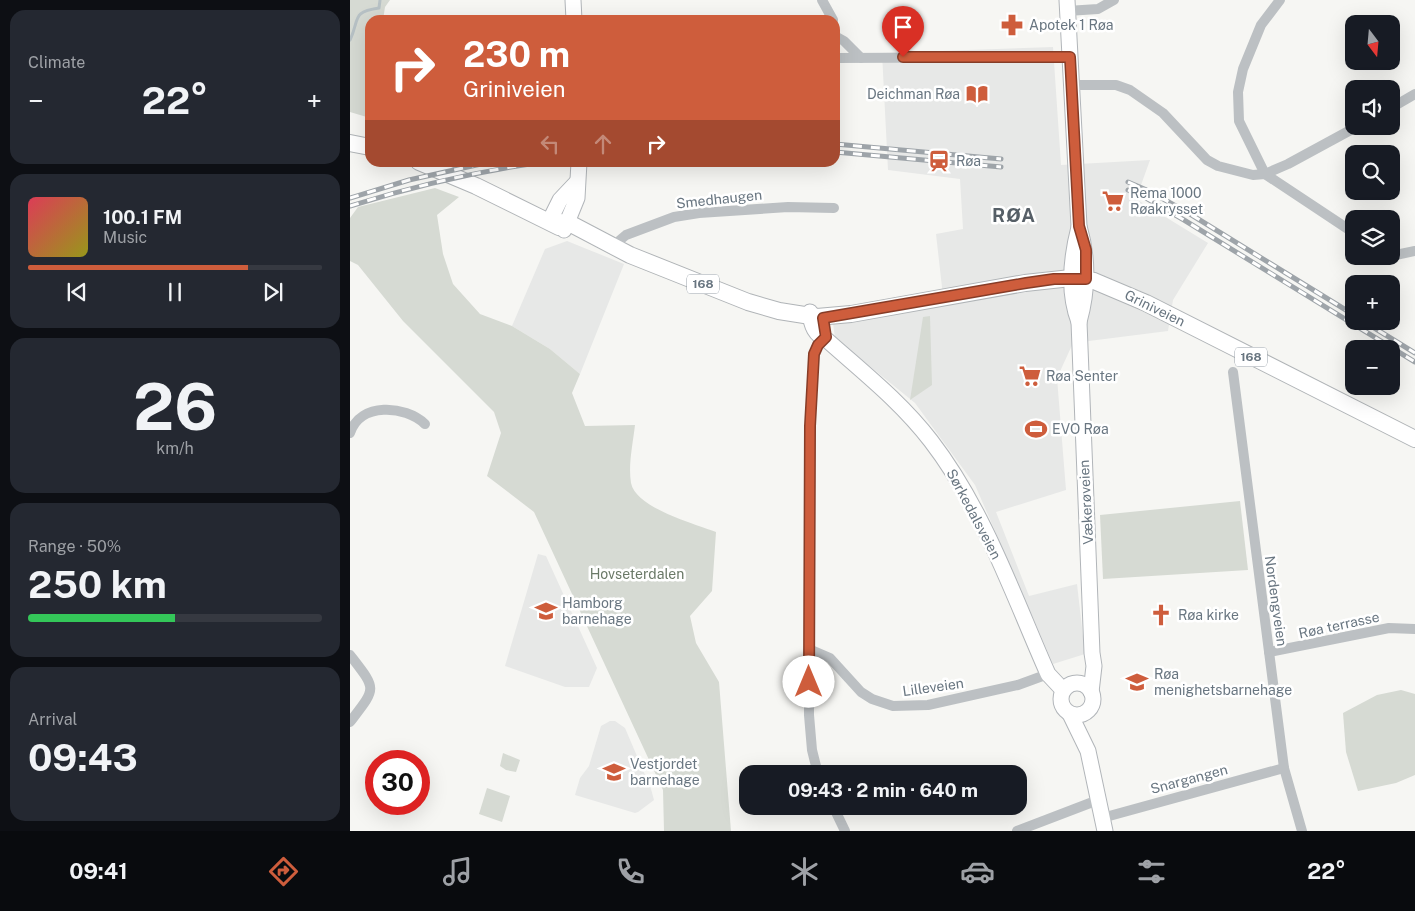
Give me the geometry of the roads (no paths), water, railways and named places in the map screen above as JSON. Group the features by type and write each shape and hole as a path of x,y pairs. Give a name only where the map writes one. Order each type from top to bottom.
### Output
{"main road":[{"path":"573,0 574,15"},
{"name":"Vækerøveien","path":"1067,5 1079,226 1072,258 1079,279 1073,307 1079,322 1094,666 1091,692"},
{"path":"350,143 365,145"},
{"name":"168","path":"430,167 566,227 596,235 612,246 748,302 779,311 814,314"},
{"path":"566,227 577,198 578,167"},
{"path":"550,220 560,200 577,182"},
{"name":"Griniveien","path":"814,314 871,309 1026,283 1079,279 1128,294 1415,439"},
{"name":"Sørkedalsveien","path":"814,314 815,332 826,339 887,392 925,434 946,461 976,512 1048,674 1070,686"},
{"path":"1088,751 1070,714 1062,706 1061,698 1092,653"},
{"path":"1070,686 1085,685 1091,692 1093,702 1088,711 1088,751 1104,824"},
{"path":"1070,714 1080,715 1088,711"}],"street":[{"path":"822,0 830,15"},
{"path":"1067,5 1098,9 1114,0"},
{"path":"1280,0 1254,38 1243,69 1238,92 1239,121 1265,174 1345,228"},
{"path":"840,40 861,58"},
{"path":"840,58 1070,57"},
{"path":"1072,85 1116,85 1130,90 1164,113 1207,160 1253,175 1265,174 1288,164 1345,133"},
{"path":"1400,103 1415,94"},
{"name":"Smedhaugen","path":"612,246 626,235 674,217 731,210 834,208"},
{"path":"1400,254 1415,251"},
{"path":"816,765 812,750 809,716 810,426 814,354 826,339"},
{"name":"Nordengveien","path":"1233,372 1284,768 1302,831"},
{"path":"350,433 352,427 366,414 389,409 415,415 425,424"},
{"name":"Røa terrasse","path":"1269,652 1389,628 1415,629"},
{"name":"Lilleveien","path":"809,649 830,658 862,692 872,699 893,706 907,707 938,702 1018,685 1048,674"},
{"path":"350,655 369,679 372,690 370,696 350,722"},
{"name":"Snargangen","path":"1104,824 1284,768"},
{"path":"1017,831 1098,800"},
{"path":"837,815 845,831"}],"waterway":[{"path":"350,40 360,14 379,8 380,0"}],"railway":[{"path":"840,144 1001,159"},
{"path":"840,152 1001,167"},
{"path":"350,198 409,180 468,167"},
{"path":"350,206 446,180 513,167"},
{"path":"1128,182 1149,191 1190,214 1345,309"},
{"path":"1128,190 1184,220 1415,362"},
{"path":"1378,330 1415,353"}],"place":[{"name":"Apotek 1 Røa","path":"1012,25"},
{"name":"Deichman Røa","path":"977,94"},
{"name":"Røa","path":"939,161"},
{"name":"Rema 1000 Røakrysset","path":"1113,201"},
{"name":"Røa Senter","path":"1030,376"},
{"name":"EVO Røa","path":"1036,429"},
{"name":"Hamborg barnehage","path":"546,611"},
{"name":"Røa kirke","path":"1161,615"},
{"name":"Røa menighetsbarnehage","path":"1137,682"},
{"name":"Vestjordet barnehage","path":"614,772"}],"district":[{"name":"RØA","path":"1014,215"}],"park label":[{"name":"Hovseterdalen","path":"637,574"}]}
